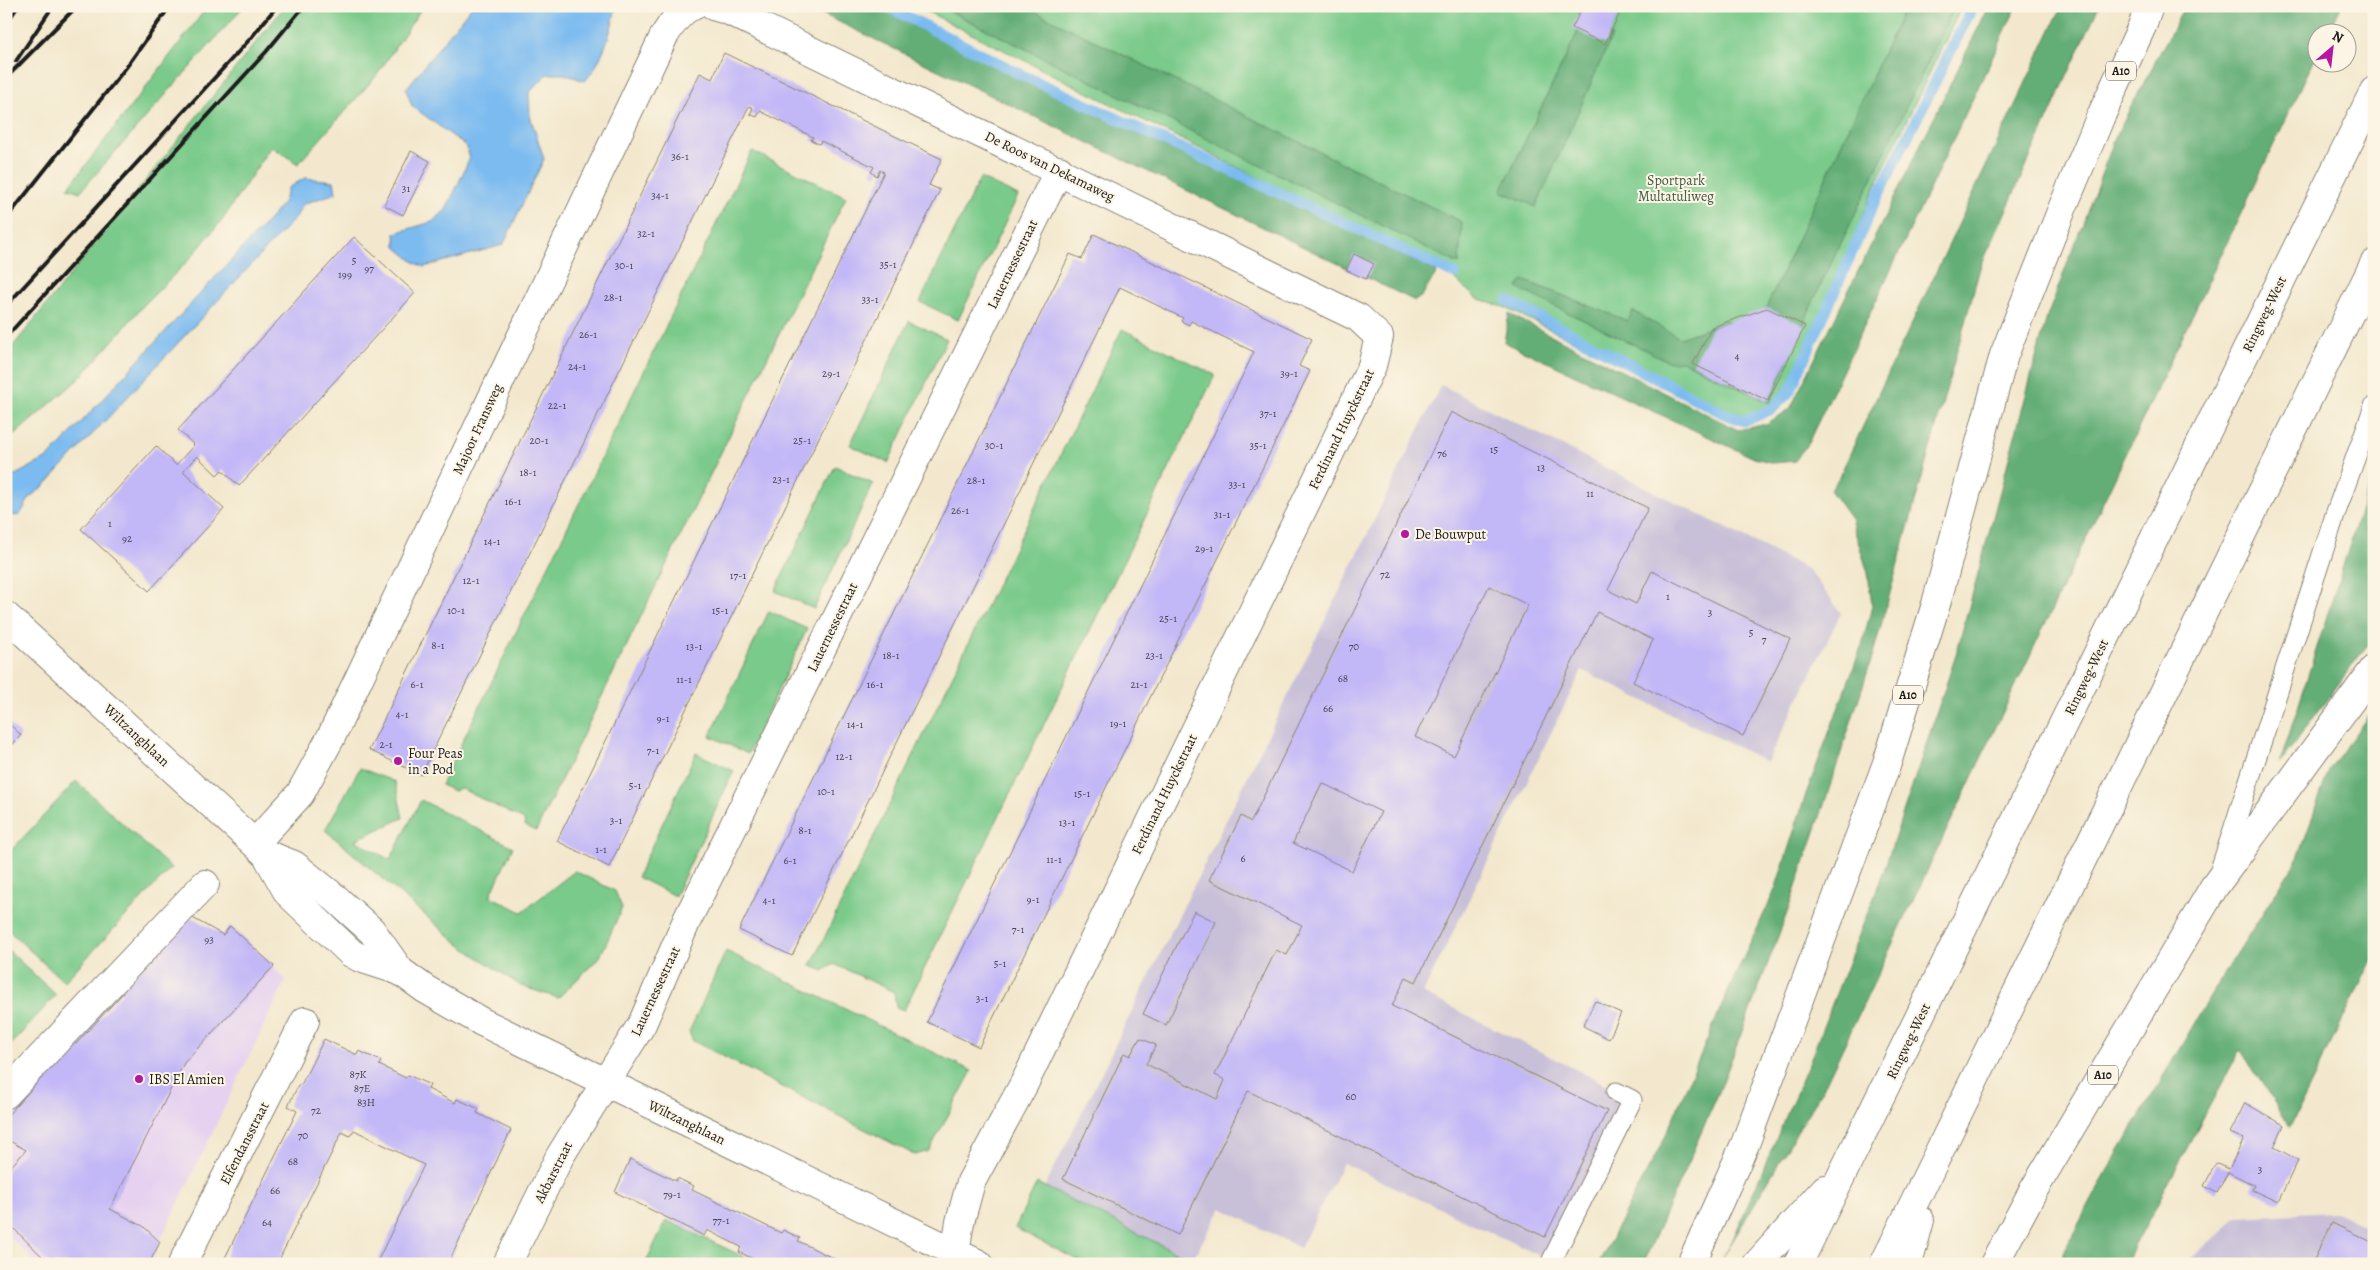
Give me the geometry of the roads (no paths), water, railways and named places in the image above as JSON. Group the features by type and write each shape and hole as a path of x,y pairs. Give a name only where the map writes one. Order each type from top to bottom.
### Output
{"main road":[{"name":"De Roos van Dekamaweg","path":"698,7 736,15 1059,170 1359,318 1379,337"},
{"name":"Majoor Fransweg","path":"260,849 300,794 331,737 664,36 674,21 698,7"},
{"name":"A10","path":"1691,1264 1745,1144 1887,763 1936,604 2004,355 2096,127 2149,12"},
{"name":"Ringweg-West","path":"1798,1264 2369,100"},
{"name":"Lauernessestraat","path":"604,1082 633,1038 649,1008 687,920 1059,170"},
{"path":"1884,1264 2374,264"},
{"name":"Ferdinand Huyckstraat","path":"962,1260 960,1222 971,1182 1029,1073 1368,375 1379,337"},
{"name":"Wiltzanghlaan","path":"10,627 260,849 288,893 343,946 360,958 400,971 424,989 482,1022 962,1260"},
{"name":"A10","path":"1994,1264 2033,1191 2214,888 2374,669"},
{"path":"6,1094 205,884"},
{"name":"Elfendansstraat","path":"182,1264 305,1022"},
{"name":"Akbarstraat","path":"507,1264 560,1156 604,1082"},
{"path":"1908,1264 1938,1156"},
{"path":"1757,1264 1846,1166"}],"lane":[{"name":"A10","path":"2214,888 2336,512 2374,406"},
{"path":"1550,1264 1632,1100 1616,1092"}],"water":[{"path":"472,6 616,6 612,25 601,56 585,81 564,74 547,74 529,93 530,116 544,159 503,245 424,267 414,262 396,247 395,233 432,222 446,210 470,158 466,146 412,106 406,89"},
{"path":"305,178 334,181 336,193 303,204 296,217 44,486 30,497 20,515 14,516 6,510 6,480 49,457 276,212 284,201 288,188"}],"waterway":[{"path":"886,6 1020,74 1455,274"},
{"path":"1508,301 1725,414 1745,421 1772,409 1790,391 1871,210 1973,6"}],"railway":[{"path":"6,24 18,6"},
{"path":"16,61 53,6"},
{"path":"6,78 77,6"},
{"path":"6,219 128,65 170,6"},
{"path":"6,306 250,39 277,6"},
{"path":"6,337 266,52 304,6"}],"place":[{"name":"De Bouwput","path":"1405,534"},
{"name":"Four Peas in a Pod","path":"398,761"},
{"name":"IBS El Amien","path":"139,1079"}],"park label":[{"name":"Sportpark Multatuliweg","path":"1676,188"}]}
